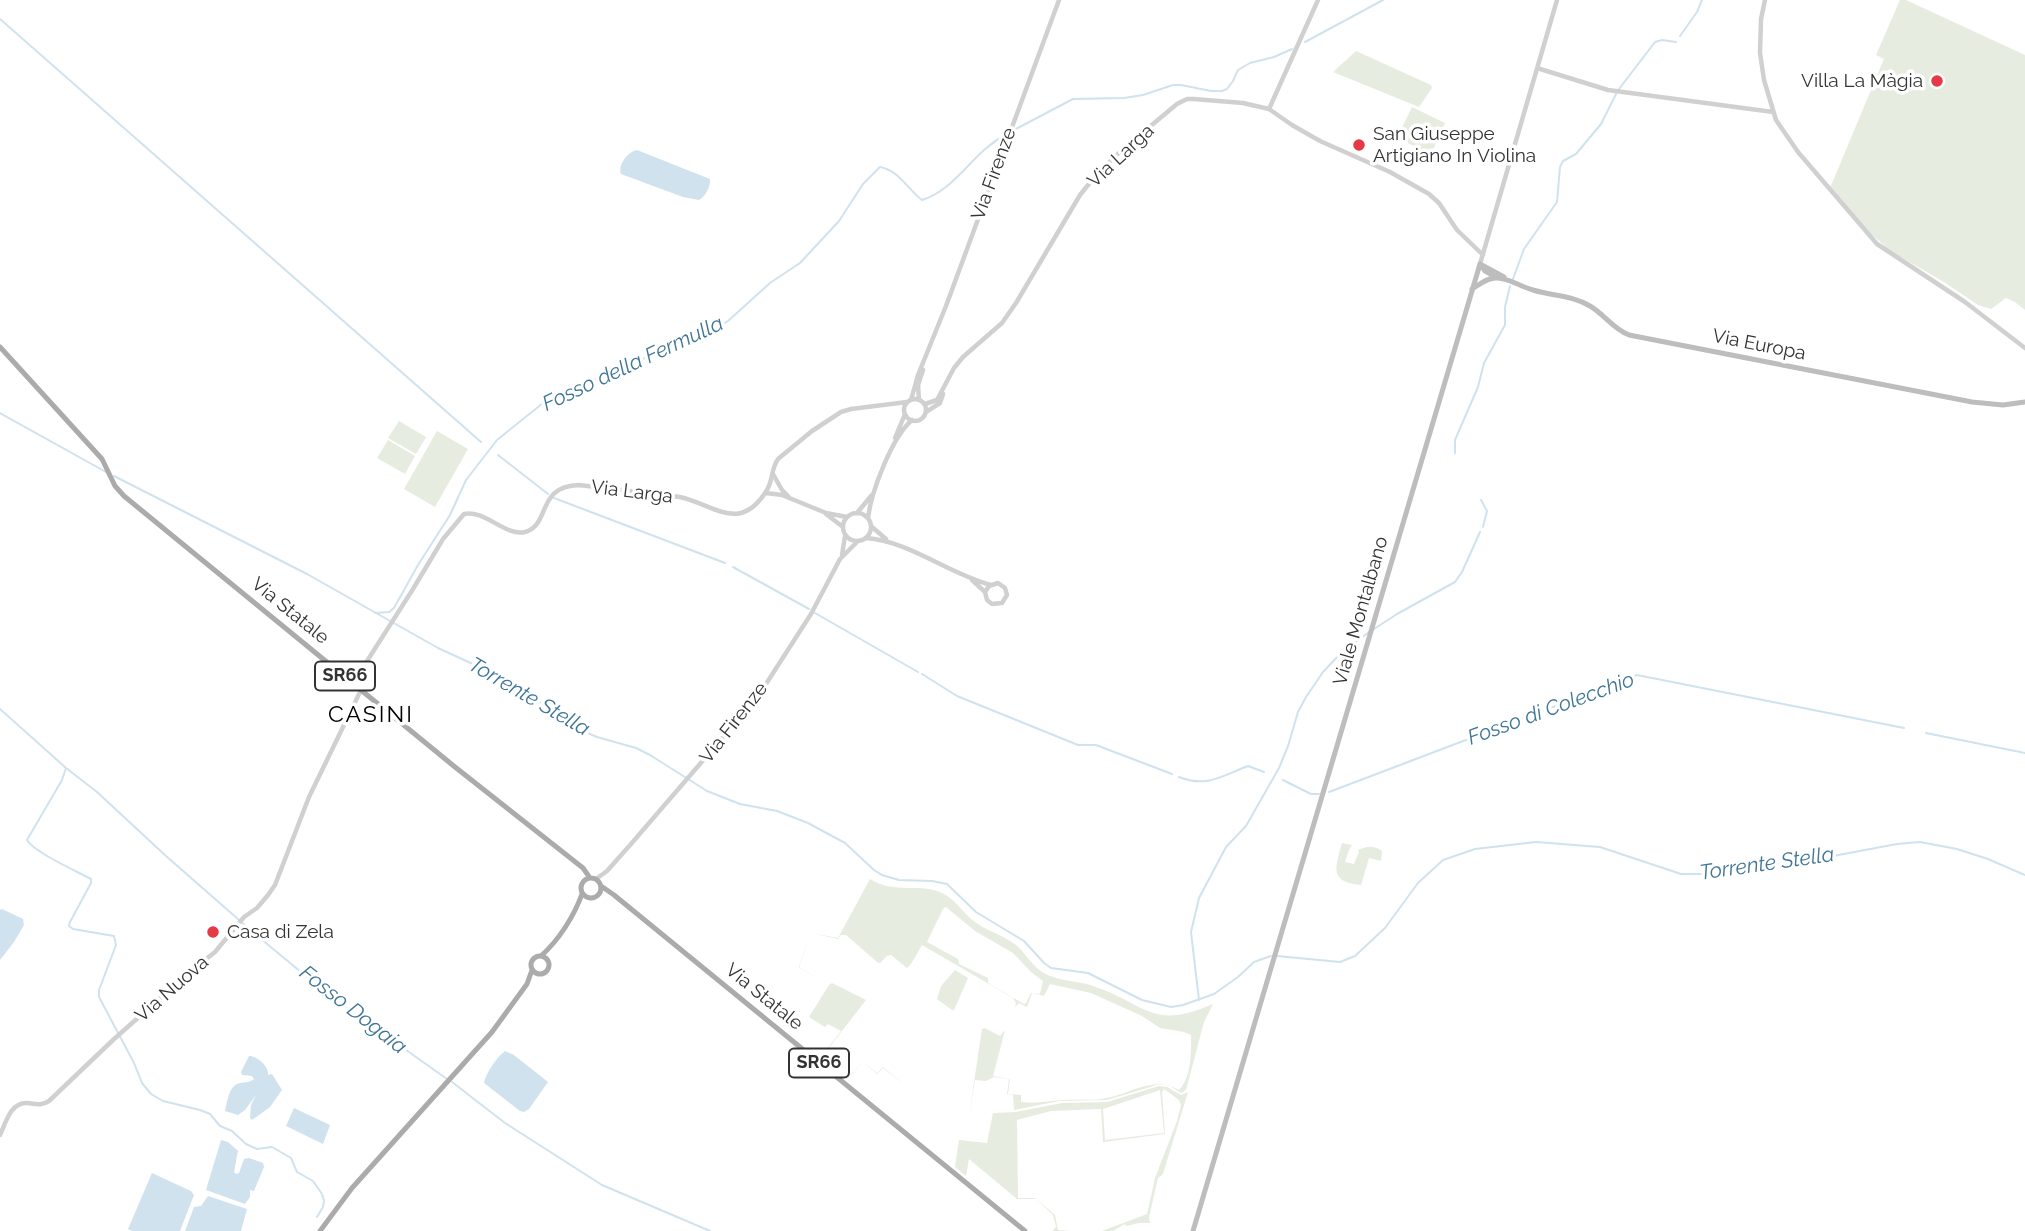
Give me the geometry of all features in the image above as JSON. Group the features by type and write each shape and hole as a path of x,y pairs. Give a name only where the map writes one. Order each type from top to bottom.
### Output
{"main road":[{"path":"1480,264 1496,278 1509,281"},
{"path":"1480,264 1509,281"},
{"name":"Viale Montalbano","path":"1193,1231 1480,264"},
{"path":"1472,289 1496,278"},
{"name":"Via Europa","path":"1509,281 1534,291 1584,302 1621,332 1629,335 1972,402 2003,405 2025,400"},
{"name":"Via Statale","path":"0,347 90,444 124,496 583,868 590,879"},
{"path":"527,984 532,961 552,946 577,906 582,894 581,886 590,879"},
{"name":"SR66","path":"590,879 601,885"},
{"path":"599,895 601,885"},
{"name":"Via Statale","path":"601,885 1025,1231"},
{"path":"582,894 588,898 614,895"},
{"path":"577,906 588,898"},
{"path":"320,1231 352,1188 492,1032 527,984 547,970 552,946"},
{"path":"541,956 548,961"},
{"path":"532,970 540,974"}],"street":[{"name":"Via Firenze","path":"868,518 872,495 1059,0"},
{"path":"1318,0 1269,109 1320,141 1390,172 1429,194 1457,230 1483,255"},
{"name":"Viale Montalbano","path":"1480,264 1557,0"},
{"path":"1765,0 1761,19 1760,54 1764,80 1773,113 1780,127 1805,161 1877,244 1965,302 2025,348"},
{"path":"1537,67 1608,90 1773,113"},
{"name":"Via Larga","path":"926,413 940,403 950,375 963,357 1002,323 1080,195 1123,149 1177,104 1187,99 1243,103 1269,109"},
{"name":"Via Firenze","path":"919,400 918,385 929,348"},
{"name":"Via Larga","path":"925,404 935,402 944,390"},
{"path":"825,513 843,527 847,517 825,513 779,494 765,494 771,483 775,463 783,454 829,419 844,411 919,400 925,404 926,413"},
{"path":"894,405 905,411 912,420"},
{"name":"Via Firenze","path":"891,450 901,431 912,420 921,419 926,413"},
{"path":"773,472 788,497"},
{"name":"Via Larga","path":"353,682 443,539 459,518 467,513 510,530 524,532 539,522 544,507 554,493 572,485 680,497 730,514 748,509 765,494"},
{"name":"Via Firenze","path":"847,517 857,513 872,495"},
{"path":"857,513 868,518 871,526 866,538 890,542 990,585 998,583 1007,592 1005,599 1000,604 992,604 987,600 985,592 969,577"},
{"path":"871,526 890,542"},
{"name":"Via Firenze","path":"607,871 678,791 766,684 811,614 840,559 844,546 843,527"},
{"path":"845,534 850,540 858,541"},
{"name":"Via Firenze","path":"840,559 858,541 866,538"},
{"path":"985,592 990,585"},
{"name":"Via Nuova","path":"0,1135 14,1108 24,1103 40,1105 49,1101 119,1035 215,952 244,917 257,908 275,885 309,797 361,690"},
{"path":"590,879 607,871"},
{"path":"601,885 607,871"}],"shaded area":[{"path":"1900,0 1906,0 2025,55 2025,310 2006,298 1991,309 1978,305 1889,250 1830,188 1884,59 1876,55"},
{"path":"1356,51 1431,85 1432,88 1419,107 1333,72"},
{"path":"1412,107 1445,123 1431,154 1397,138"},
{"path":"399,421 426,437 416,454 388,438"},
{"path":"437,431 468,449 435,507 404,489"},
{"path":"388,440 415,456 405,474 377,458"},
{"path":"1342,843 1352,845 1345,862 1354,864 1358,850 1370,847 1382,851 1381,861 1369,858 1361,885 1339,877 1336,866"},
{"path":"870,879 898,888 925,888 950,898 975,922 1016,945 1038,969 1048,975 1093,986 1162,1015 1192,1012 1213,1004 1204,1022 1186,1090 1181,1093 1170,1086 1179,1090 1186,1078 1190,1064 1191,1035 1160,1028 1142,1016 1091,993 1050,984 1044,996 1033,993 1040,994 1043,981 1013,953 975,931 946,907 927,942 958,959 959,964 988,978 988,983 1024,1004 1032,993 1027,1007 1019,1003 1015,1007 1013,998 922,945 907,968 891,955 880,963 877,962 846,935 841,935 838,939 811,933 838,938"},
{"path":"955,970 968,978 952,1010 937,999 941,986"},
{"path":"832,983 866,1000 821,1058 847,1078 863,1062 847,1079 820,1058 841,1031 828,1024 825,1027 809,1017"},
{"path":"985,1028 1000,1036 1005,1030 993,1076 1010,1079 1008,1094 1021,1095 1021,1102 1102,1099 1159,1084 1107,1100 1059,1101 1014,1110 1013,1095 1007,1094 1009,1079 994,1077 986,1081 975,1080 969,1115 982,1029"},
{"path":"1159,1086 1167,1087 1181,1095 1188,1092 1163,1174 1158,1178 1150,1223 1125,1224 1113,1231 1102,1231 1147,1214 1155,1178 1181,1105 1179,1100 1164,1089 1165,1134 1103,1142 1101,1109 1051,1111 1017,1120 1018,1198 1035,1198 1055,1215 1058,1230 1072,1231 1052,1231 1056,1227 1053,1215 1036,1199 1017,1199 969,1159 966,1176 955,1167 959,1140 987,1143 993,1113 1016,1112 1062,1103 1107,1102","holes":["1160,1090 1164,1133 1105,1140 1103,1109"]}],"water":[{"path":"637,150 710,179 705,194 699,200 683,197 621,174 624,159"},
{"path":"0,910 23,919 24,925 0,960"},
{"path":"505,1051 548,1082 524,1112 484,1083 492,1066"},
{"path":"249,1056 262,1062 268,1075 272,1074 282,1090 270,1107 252,1120 251,1105 256,1095 238,1115 225,1111 232,1088 254,1079 252,1076 242,1075 241,1072"},
{"path":"294,1108 330,1125 323,1144 286,1126"},
{"path":"221,1140 228,1142 238,1151 234,1172 236,1174 239,1173 244,1159 263,1163 264,1167 254,1191 250,1190 250,1197 245,1204 206,1190"},
{"path":"152,1173 191,1191 194,1195 180,1231 128,1229"},
{"path":"208,1196 247,1209 241,1231 185,1231 194,1207 201,1206"}],"waterway":[{"name":"Fosso della Fermulla","path":"1305,42 1383,0"},
{"path":"1680,36 1702,0"},
{"path":"0,19 481,442"},
{"path":"1619,89 1655,42 1676,42"},
{"name":"Fosso della Fermulla","path":"1012,131 1073,99 1124,98 1173,85 1222,91 1227,89 1238,70 1250,63 1292,49"},
{"path":"1513,279 1524,249 1557,202 1563,161 1576,154 1601,124 1616,94"},
{"name":"Fosso della Fermulla","path":"375,613 389,612 394,608 450,515 466,480 497,440 548,399 728,321 770,283 800,263 839,221 863,184 880,167 893,172 922,200 945,188 984,150 1007,134"},
{"path":"1455,453 1455,440 1478,387 1484,363 1505,325 1505,307 1510,286"},
{"name":"Torrente Stella","path":"0,413 106,472"},
{"name":"Fosso di Colecchio","path":"498,455 548,494"},
{"name":"Torrente Stella","path":"114,476 307,574 438,648 525,692 578,729 636,748 707,791 740,804 777,811 808,823 845,843 882,875 899,880 947,884 976,912 1024,941 1051,968 1088,973 1142,1000 1171,1007 1214,994 1254,962 1271,956"},
{"name":"Fosso di Colecchio","path":"554,498 725,563"},
{"path":"1481,500 1487,511 1483,527"},
{"path":"1374,629 1455,582 1480,532"},
{"name":"Fosso di Colecchio","path":"733,567 809,609"},
{"name":"Fosso di Colecchio","path":"815,613 918,672"},
{"path":"1199,1000 1191,932 1199,898 1226,847 1246,826 1279,768 1298,712 1306,697 1323,672 1340,654 1369,632"},
{"name":"Fosso di Colecchio","path":"922,674 957,696 1078,745 1096,745 1172,774"},
{"name":"Fosso di Colecchio","path":"1329,792 1637,675 1904,728"},
{"name":"Fosso Dogaia","path":"0,709 255,934 330,996 447,1079"},
{"name":"Fosso di Colecchio","path":"1926,733 2025,753"},
{"name":"Fosso di Colecchio","path":"1179,777 1206,781 1248,766 1264,772"},
{"path":"66,768 62,780 27,840 46,856 91,879 69,926 114,936 116,945 99,990 99,997 142,1083 151,1094 163,1101 210,1114 220,1126 232,1131 246,1144 257,1149 272,1147 291,1158 297,1172 313,1181 322,1194 323,1207 317,1217"},
{"name":"Fosso di Colecchio","path":"1283,780 1311,794 1319,794"},
{"name":"Torrente Stella","path":"1277,956 1340,962 1355,956 1385,928 1418,883 1443,860 1475,849 1536,842 1600,847 1681,874 1708,874 1920,842 1957,849 2025,875"},
{"name":"Fosso Dogaia","path":"452,1082 505,1123 602,1185 710,1231"}],"place":[{"name":"Villa La Màgia","path":"1937,81"},
{"name":"San Giuseppe Artigiano In Violina","path":"1359,145"},
{"name":"Casa di Zela","path":"213,932"}],"district":[{"name":"CASINI","path":"371,715"}]}
